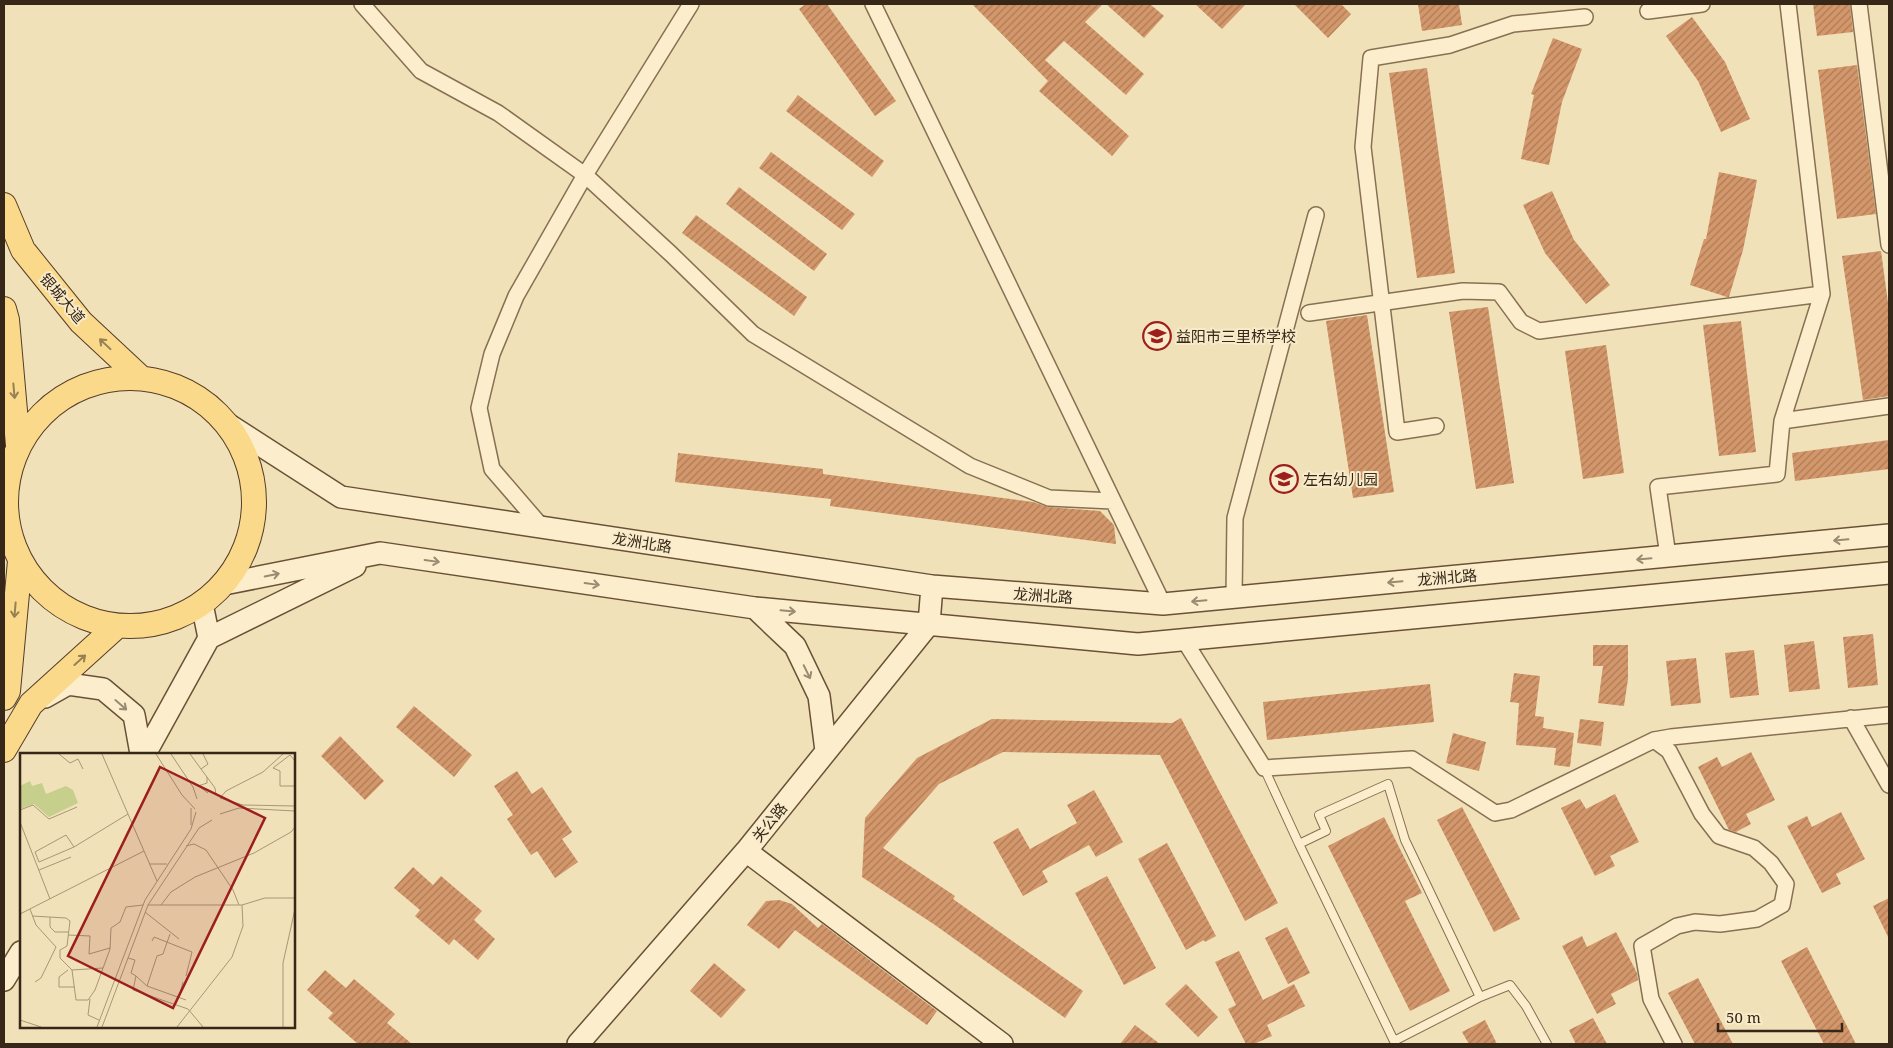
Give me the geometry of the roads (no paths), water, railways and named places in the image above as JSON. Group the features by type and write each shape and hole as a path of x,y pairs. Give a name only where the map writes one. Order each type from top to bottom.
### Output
{"main road":[{"name":"银城大道","path":"4,205 23,250 81,322 141,378"},
{"path":"4,309 8,320 11,443 5,486 7,524 20,561 44,593 78,616 116,627 146,626 176,619 202,604 224,584 243,555 253,520 253,485 243,451 224,421 200,400 172,385 141,378 104,380 69,393 40,415 11,443"},
{"name":"龙洲北路","path":"224,421 341,497 932,586 1163,604 1889,535"},
{"path":"224,584 380,553 756,608 1138,644 1889,573"},
{"path":"146,753 209,638 380,553"},
{"path":"5,687 20,561"},
{"path":"929,624 932,586"},
{"path":"202,604 209,638"},
{"path":"756,608 795,646 820,696 826,751"},
{"name":"关公路","path":"578,1044 746,851 929,624"},
{"path":"4,750 31,704 116,627"},
{"path":"31,704 68,684 103,689 134,715 141,753"},
{"path":"746,851 1002,1044"},
{"path":"4,980 20,954"}],"street":[{"path":"362,4 421,71 498,113 584,175 671,254 753,334 970,466 1049,498 1113,501"},
{"path":"542,527 492,469 479,408 492,354 516,296 584,175 692,4"},
{"path":"873,4 1163,604"},
{"path":"1648,11 1702,4"},
{"path":"1668,556 1658,487 1777,474 1782,421 1822,294 1788,4"},
{"path":"1860,4 1889,245"},
{"path":"1436,426 1397,432 1362,147 1371,58 1450,45 1513,24 1585,17"},
{"path":"1234,597 1235,518 1316,215"},
{"path":"1309,313 1463,291 1499,292 1521,322 1538,331 1822,294"},
{"path":"1782,421 1889,406"},
{"path":"1184,640 1264,768 1412,759 1496,812 1511,810 1654,740 1889,715"},
{"path":"1852,718 1889,785"},
{"path":"1654,740 1669,751 1702,814 1719,836 1754,848 1771,863 1786,884 1782,905 1757,919 1720,924 1695,922 1677,926 1642,946 1651,999 1674,1044"}],"lane":[{"path":"1264,768 1394,1040 1480,997 1510,985 1526,1006 1546,1044"},
{"path":"1299,844 1326,831 1319,815 1388,784 1405,840 1480,997"}],"place":[{"name":"益阳市三里桥学校","path":"1157,336"},
{"name":"左右幼儿园","path":"1284,479"}]}
